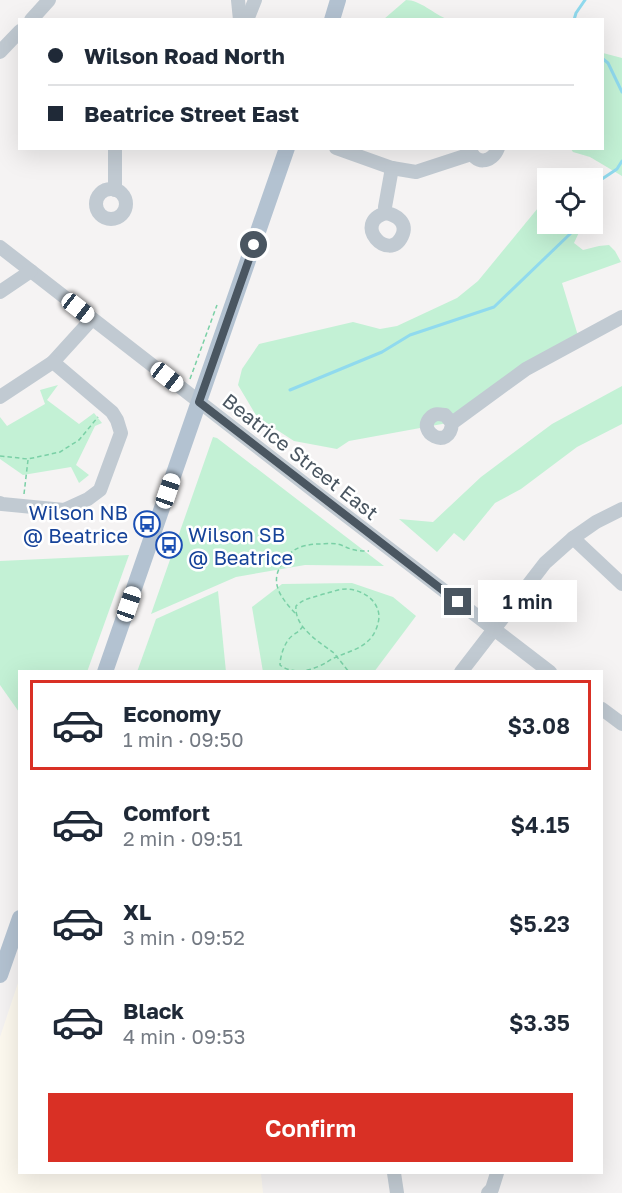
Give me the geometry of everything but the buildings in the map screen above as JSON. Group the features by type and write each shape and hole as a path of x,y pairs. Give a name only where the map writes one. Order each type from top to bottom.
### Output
{"main road":[{"path":"333,18 338,0"},
{"path":"106,670 286,150"},
{"path":"0,975 18,924"}],"street":[{"path":"39,18 49,0"},
{"path":"238,0 240,18"},
{"path":"248,18 255,0"},
{"path":"0,52 18,33"},
{"path":"115,150 115,190"},
{"path":"342,150 392,168 416,172 470,151 477,159 486,160 495,156 497,150"},
{"path":"386,213 392,168"},
{"name":"Beatrice Street East","path":"0,247 547,670"},
{"path":"0,292 30,271"},
{"path":"452,423 526,369 622,317"},
{"path":"0,397 52,362 92,319"},
{"path":"0,503 64,510 88,499 100,490 121,433 117,420 106,406 52,362"},
{"path":"462,670 545,563 573,538 596,522 622,509"},
{"path":"573,538 622,584"},
{"path":"603,710 622,724"},
{"path":"394,1174 397,1193"},
{"path":"488,1193 492,1189 497,1174"}],"path":[{"path":"0,456 28,459 60,452 79,440 106,406"},
{"path":"22,506 28,459"},
{"path":"347,670 336,656 313,637 283,600 276,583 276,575 294,549 302,546 331,543 353,550 369,551"},
{"path":"295,613 296,606 305,598 347,589 360,592 377,605 379,619 370,640 308,670"},
{"path":"290,670 280,665 280,659 289,639 298,634 303,626"}],"shaded area":[{"path":"18,983 18,1174 261,1174 263,1193 0,1193 0,1037"}],"green space":[{"path":"406,0 416,2 445,18 385,18"},
{"path":"604,53 622,58 622,176 590,157 572,150 604,150"},
{"path":"537,209 537,234 578,234 574,243 583,250 609,245 621,262 562,283 579,339 453,422 349,441 337,449 294,441 257,417 238,385 242,369 259,344 353,322 380,329 397,326 457,298 478,281"},
{"path":"58,385 47,400 79,424 94,413 102,423 95,426 76,465 89,475 79,483 71,467 23,475 0,459 0,417 7,426 45,404 40,390"},
{"path":"622,386 622,424 577,447 521,489 495,503 464,541 454,533 437,552 399,519 433,522 481,477 552,424"},
{"path":"213,437 384,566 305,565 236,577 151,614"},
{"path":"129,555 88,670 18,670 18,711 0,685 0,561"},
{"path":"352,583 393,597 416,616 376,670 263,670 252,607 282,584"},
{"path":"218,591 226,670 138,670 156,619"}],"waterway":[{"path":"575,18 585,0"},
{"path":"604,60 608,63 622,92"},
{"path":"603,178 617,169 622,161"},
{"path":"290,390 382,352 410,335 494,307 570,234"}],"place":[{"name":"Wilson NB @ Beatrice","path":"147,524"},
{"name":"Wilson SB @ Beatrice","path":"169,545"}],"route":[{"path":"254,245 199,402 458,602"}]}
